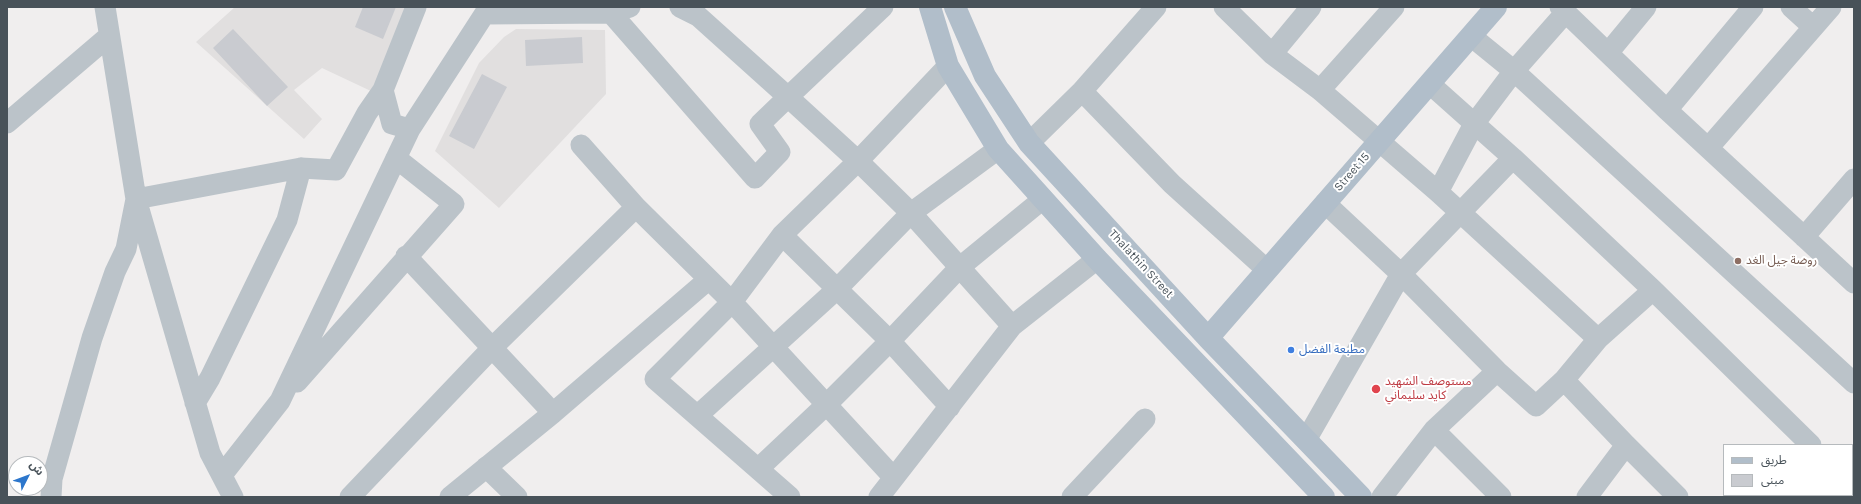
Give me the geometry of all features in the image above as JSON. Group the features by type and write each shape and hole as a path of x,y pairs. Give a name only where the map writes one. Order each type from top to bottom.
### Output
{"main road":[{"path":"930,7 948,66 998,149 1096,259 1324,497"},
{"name":"Thalathin Street","path":"955,7 985,76 1029,143 1208,338 1361,497"},
{"name":"Street 15","path":"1208,338 1496,7"}],"street":[{"path":"105,7 136,199 210,454 233,497"},
{"path":"136,199 300,168 336,170 367,113 383,90 416,7"},
{"path":"280,401 410,129 487,10 611,13 630,7"},
{"path":"680,7 698,16 858,161 911,213 1012,326"},
{"path":"611,13 755,178 780,152 760,124 883,7"},
{"path":"1029,143 1082,91 1156,7"},
{"path":"1224,7 1272,54 1320,90 1438,192 1598,339"},
{"path":"1272,54 1311,7"},
{"path":"1320,90 1394,7"},
{"path":"1608,53 1646,7"},
{"path":"1668,110 1753,7"},
{"path":"1791,7 1813,27"},
{"path":"1709,147 1831,7"},
{"path":"1438,192 1474,124 1563,10 1854,283"},
{"path":"7,123 109,36"},
{"path":"1471,36 1514,71 1854,383"},
{"path":"790,497 655,379 732,302 782,235 858,161 948,66"},
{"path":"1430,84 1513,158 1653,290 1810,444"},
{"path":"383,90 392,124 410,129"},
{"path":"1082,91 1172,184 1267,270"},
{"path":"581,145 636,207 732,302 894,478"},
{"path":"697,416 837,289 911,213 998,149"},
{"path":"222,475 280,401 406,256 454,204 396,158"},
{"path":"1306,440 1401,274 1513,158"},
{"path":"195,403 210,378 287,220 300,168"},
{"path":"1804,237 1854,179"},
{"path":"35,497 52,488 92,338 115,272 126,249 136,199"},
{"path":"758,469 890,342 960,267 1043,199"},
{"path":"1325,203 1401,274 1497,371 1536,406 1564,380 1598,339 1653,290"},
{"path":"350,497 493,347 636,207"},
{"path":"782,235 890,342 950,407"},
{"path":"406,256 493,347 553,413"},
{"path":"881,496 1012,326 1096,259"},
{"path":"450,497 553,413 709,279"},
{"path":"1382,497 1434,430 1497,371"},
{"path":"1564,380 1678,497"},
{"path":"1072,497 1145,419"},
{"path":"1434,430 1501,497"},
{"path":"1587,497 1626,445"},
{"path":"486,467 517,497"}],"shaded area":[{"path":"235,7 409,7 373,92 322,68 294,90 322,119 304,139 196,42"},
{"path":"516,29 605,30 606,94 499,208 435,151 479,63 504,37"}],"building":[{"path":"363,7 396,7 383,39 355,27"},
{"path":"233,29 288,87 267,106 213,48"},
{"path":"582,37 583,63 526,66 525,40"},
{"path":"482,74 507,87 474,149 449,136"}],"place":[{"name":"روضة جيل الغد","path":"1738,261"},
{"name":"مطبعة الفضل","path":"1291,350"},
{"name":"مستوصف الشهيد كايد سليماني","path":"1376,389"}]}
